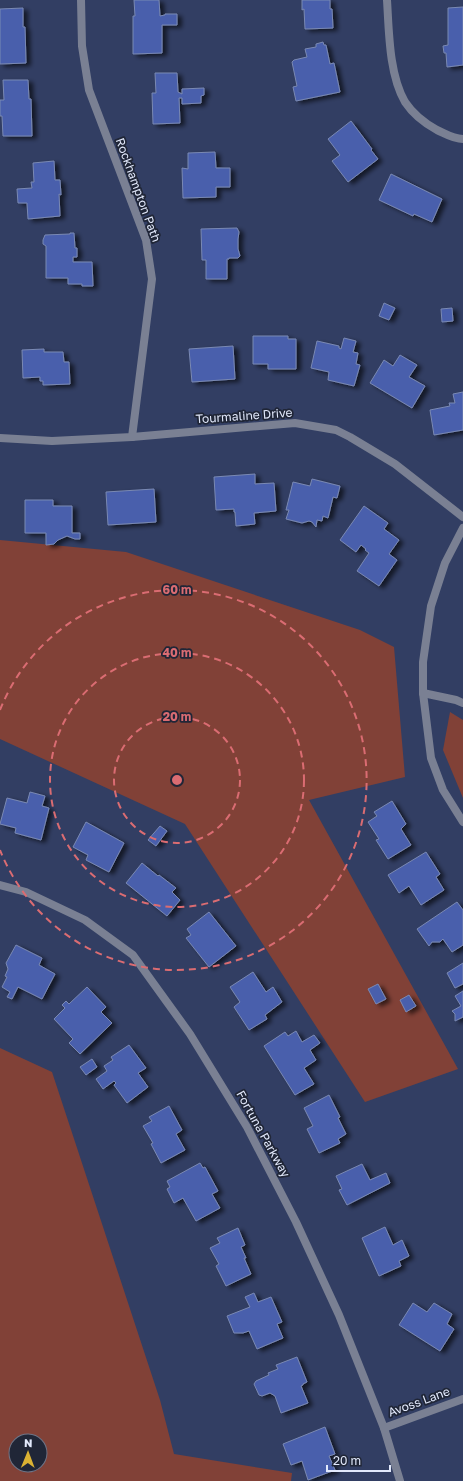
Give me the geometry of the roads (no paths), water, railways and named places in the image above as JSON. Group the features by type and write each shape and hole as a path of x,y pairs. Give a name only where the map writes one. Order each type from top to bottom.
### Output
{"street":[{"name":"Rockhampton Path","path":"81,0 82,46 89,90 146,240 152,280 132,437"},
{"path":"388,0 389,48 398,87 406,103 425,123 455,139 463,140"},
{"name":"Tourmaline Drive","path":"0,438 52,441 132,437 295,423 336,430 350,437 395,464 463,517"},
{"path":"463,528 445,563 431,606 423,662 423,693 431,758 444,790 463,822"},
{"path":"423,693 456,700 463,703"},
{"name":"Fortuna Parkway","path":"0,885 26,892 85,920 133,955 190,1034 247,1127 296,1222 339,1316 384,1428 400,1481"},
{"name":"Avoss Lane","path":"384,1428 463,1399"}]}
